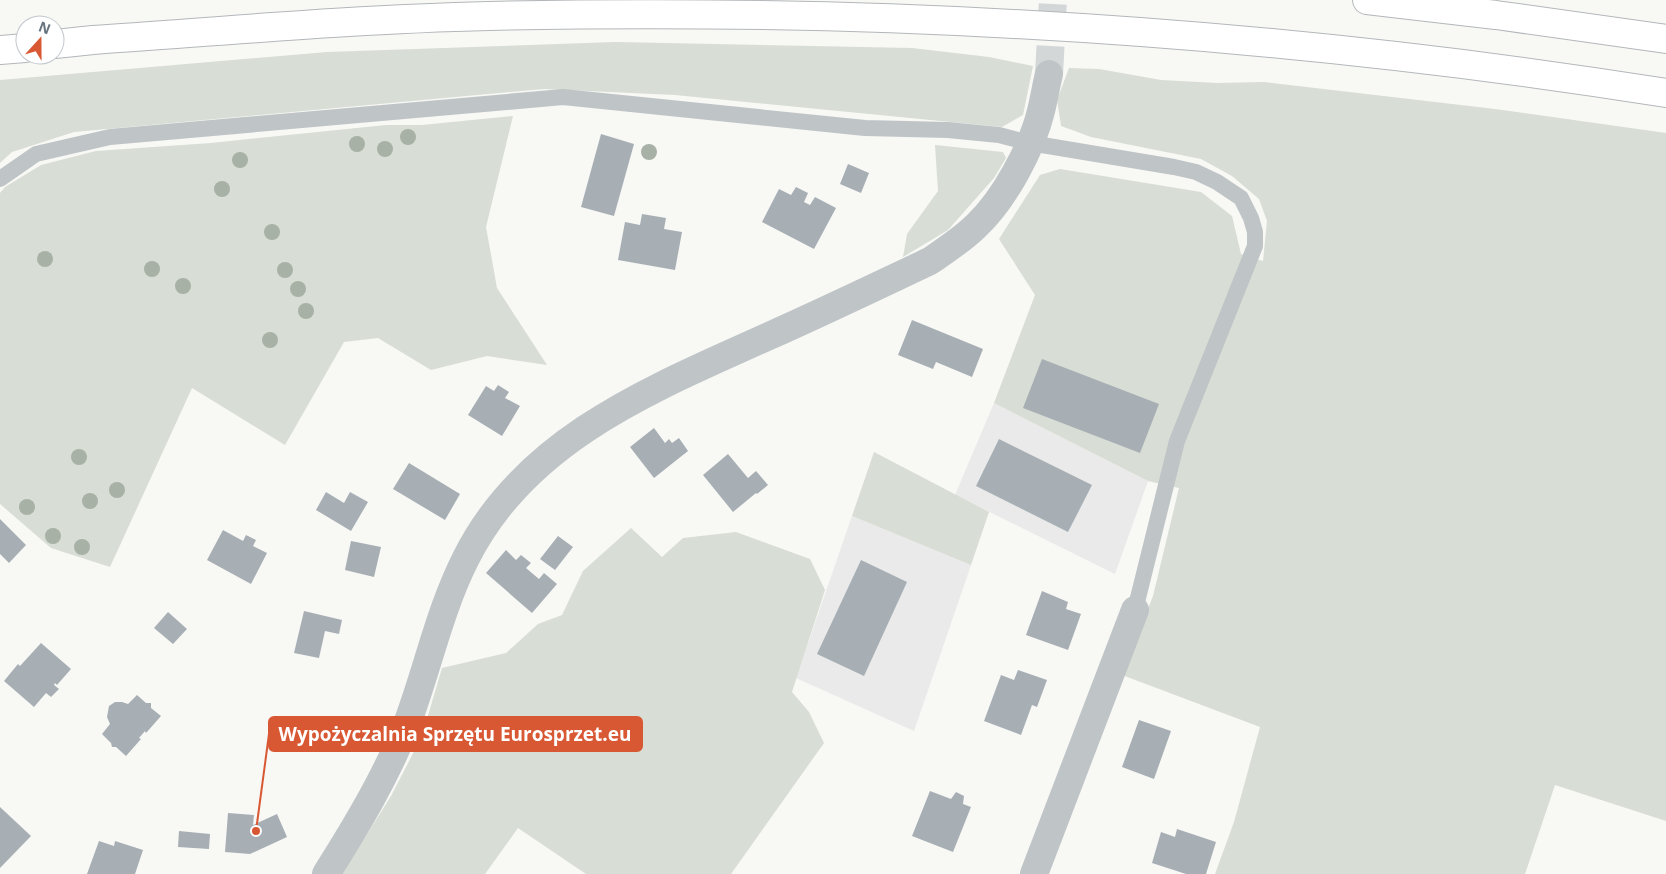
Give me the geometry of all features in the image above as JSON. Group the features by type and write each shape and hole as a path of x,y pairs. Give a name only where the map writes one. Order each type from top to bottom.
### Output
{"highway":[{"path":"1367,0 1506,16 1666,39"},
{"path":"65,43 320,24 485,16 638,14 886,18 1135,31 1194,36 1401,56 1666,93"},
{"path":"0,50 15,49"}],"street":[{"path":"326,874 380,783 393,757 419,692 436,633 466,557 502,503 530,472 575,434 617,408 694,370 930,261 948,249 977,226 996,204 1007,187 1030,143 1041,112 1049,74"},
{"path":"1034,874 1136,610"}],"lane":[{"path":"0,180 36,154 110,137 564,97 865,128 948,130 999,135 1030,143 1196,172 1217,182 1241,198 1252,218 1255,246 1176,441 1136,610"}],"shaded area":[{"path":"615,42 912,48 989,57 1033,66 1023,115 1002,127 675,95 544,89 74,132 12,152 0,163 0,80 327,52"},
{"path":"1069,68 1099,69 1161,80 1217,83 1264,82 1495,109 1666,133 1666,821 1555,785 1525,874 1215,874 1234,822 1260,727 1122,675 1153,596 1179,488 1148,481 994,403 1035,295 999,239 1040,175 1060,169 1201,192 1232,216 1241,254 1263,261 1267,221 1259,199 1232,176 1201,159 1091,137 1061,126 1057,100"},
{"path":"513,116 486,227 497,288 547,365 487,356 431,370 378,338 344,342 285,445 192,388 110,567 51,548 0,504 0,193 5,187 41,165 96,151 211,143 386,125 422,125"},
{"path":"935,145 1003,152 1006,158 994,178 948,230 903,257 907,234 938,191"},
{"path":"994,403 1148,481 1115,574 955,495"},
{"path":"874,452 989,512 971,565 852,516"},
{"path":"852,516 971,565 914,731 796,678"},
{"path":"631,528 662,557 683,538 736,532 810,559 825,590 792,692 809,712 824,743 731,874 586,874 518,828 485,874 342,874 391,796 422,736 442,668 506,653 538,624 562,615 583,571"}],"building":[{"path":"601,134 634,144 614,216 581,207"},
{"path":"848,164 869,173 861,193 840,184"},
{"path":"796,187 808,193 804,202 810,205 815,197 836,208 814,249 762,222 779,189 791,195"},
{"path":"642,214 666,218 664,229 682,232 675,270 618,260 625,222 640,225"},
{"path":"912,320 983,349 972,377 936,362 933,369 898,355"},
{"path":"1042,359 1159,404 1140,453 1023,408"},
{"path":"498,385 509,392 505,398 520,406 502,436 468,415 486,386 494,391"},
{"path":"654,428 665,443 669,439 672,443 679,438 688,451 654,478 630,447"},
{"path":"999,439 1092,485 1068,532 976,486"},
{"path":"728,454 748,478 756,471 768,485 733,512 703,475"},
{"path":"409,463 460,494 445,520 393,489"},
{"path":"326,492 344,503 350,492 368,502 351,531 316,510"},
{"path":"0,519 26,545 9,563 0,554"},
{"path":"223,530 243,541 246,535 256,540 253,546 267,553 251,584 207,560"},
{"path":"558,536 573,547 555,570 540,559"},
{"path":"351,541 381,547 374,577 345,570"},
{"path":"506,550 516,560 521,555 531,563 526,568 539,579 544,573 557,584 532,613 486,573"},
{"path":"861,560 907,582 864,676 817,654"},
{"path":"1042,591 1068,602 1066,609 1081,614 1068,650 1026,635"},
{"path":"304,611 342,620 339,634 325,631 319,658 294,653"},
{"path":"168,612 187,629 173,644 154,628"},
{"path":"41,643 71,669 57,685 55,683 54,685 59,689 51,697 46,693 34,707 4,681 18,664 20,666"},
{"path":"1018,670 1047,680 1037,707 1032,705 1021,735 984,721 1001,675 1014,680"},
{"path":"137,695 146,703 151,703 151,708 161,716 146,733 145,731 139,738 141,739 126,756 116,747 112,747 111,743 102,734 110,724 107,717 109,706 115,702 128,704"},
{"path":"1139,720 1171,731 1154,779 1122,767"},
{"path":"930,791 951,799 956,792 964,796 963,804 971,807 953,852 912,836"},
{"path":"0,807 31,836 0,868"},
{"path":"228,813 254,815 253,825 277,814 287,837 250,854 225,852"},
{"path":"1177,829 1216,842 1206,874 1186,874 1152,863 1161,832 1175,837"},
{"path":"179,831 210,834 209,849 178,847"},
{"path":"99,841 114,846 115,841 143,850 135,874 87,874"}],"tunnel":[{"path":"1049,74 1053,0"}],"place":[{"name":"Wypożyczalnia Sprzętu Eurosprzet.eu","path":"256,831"}]}
